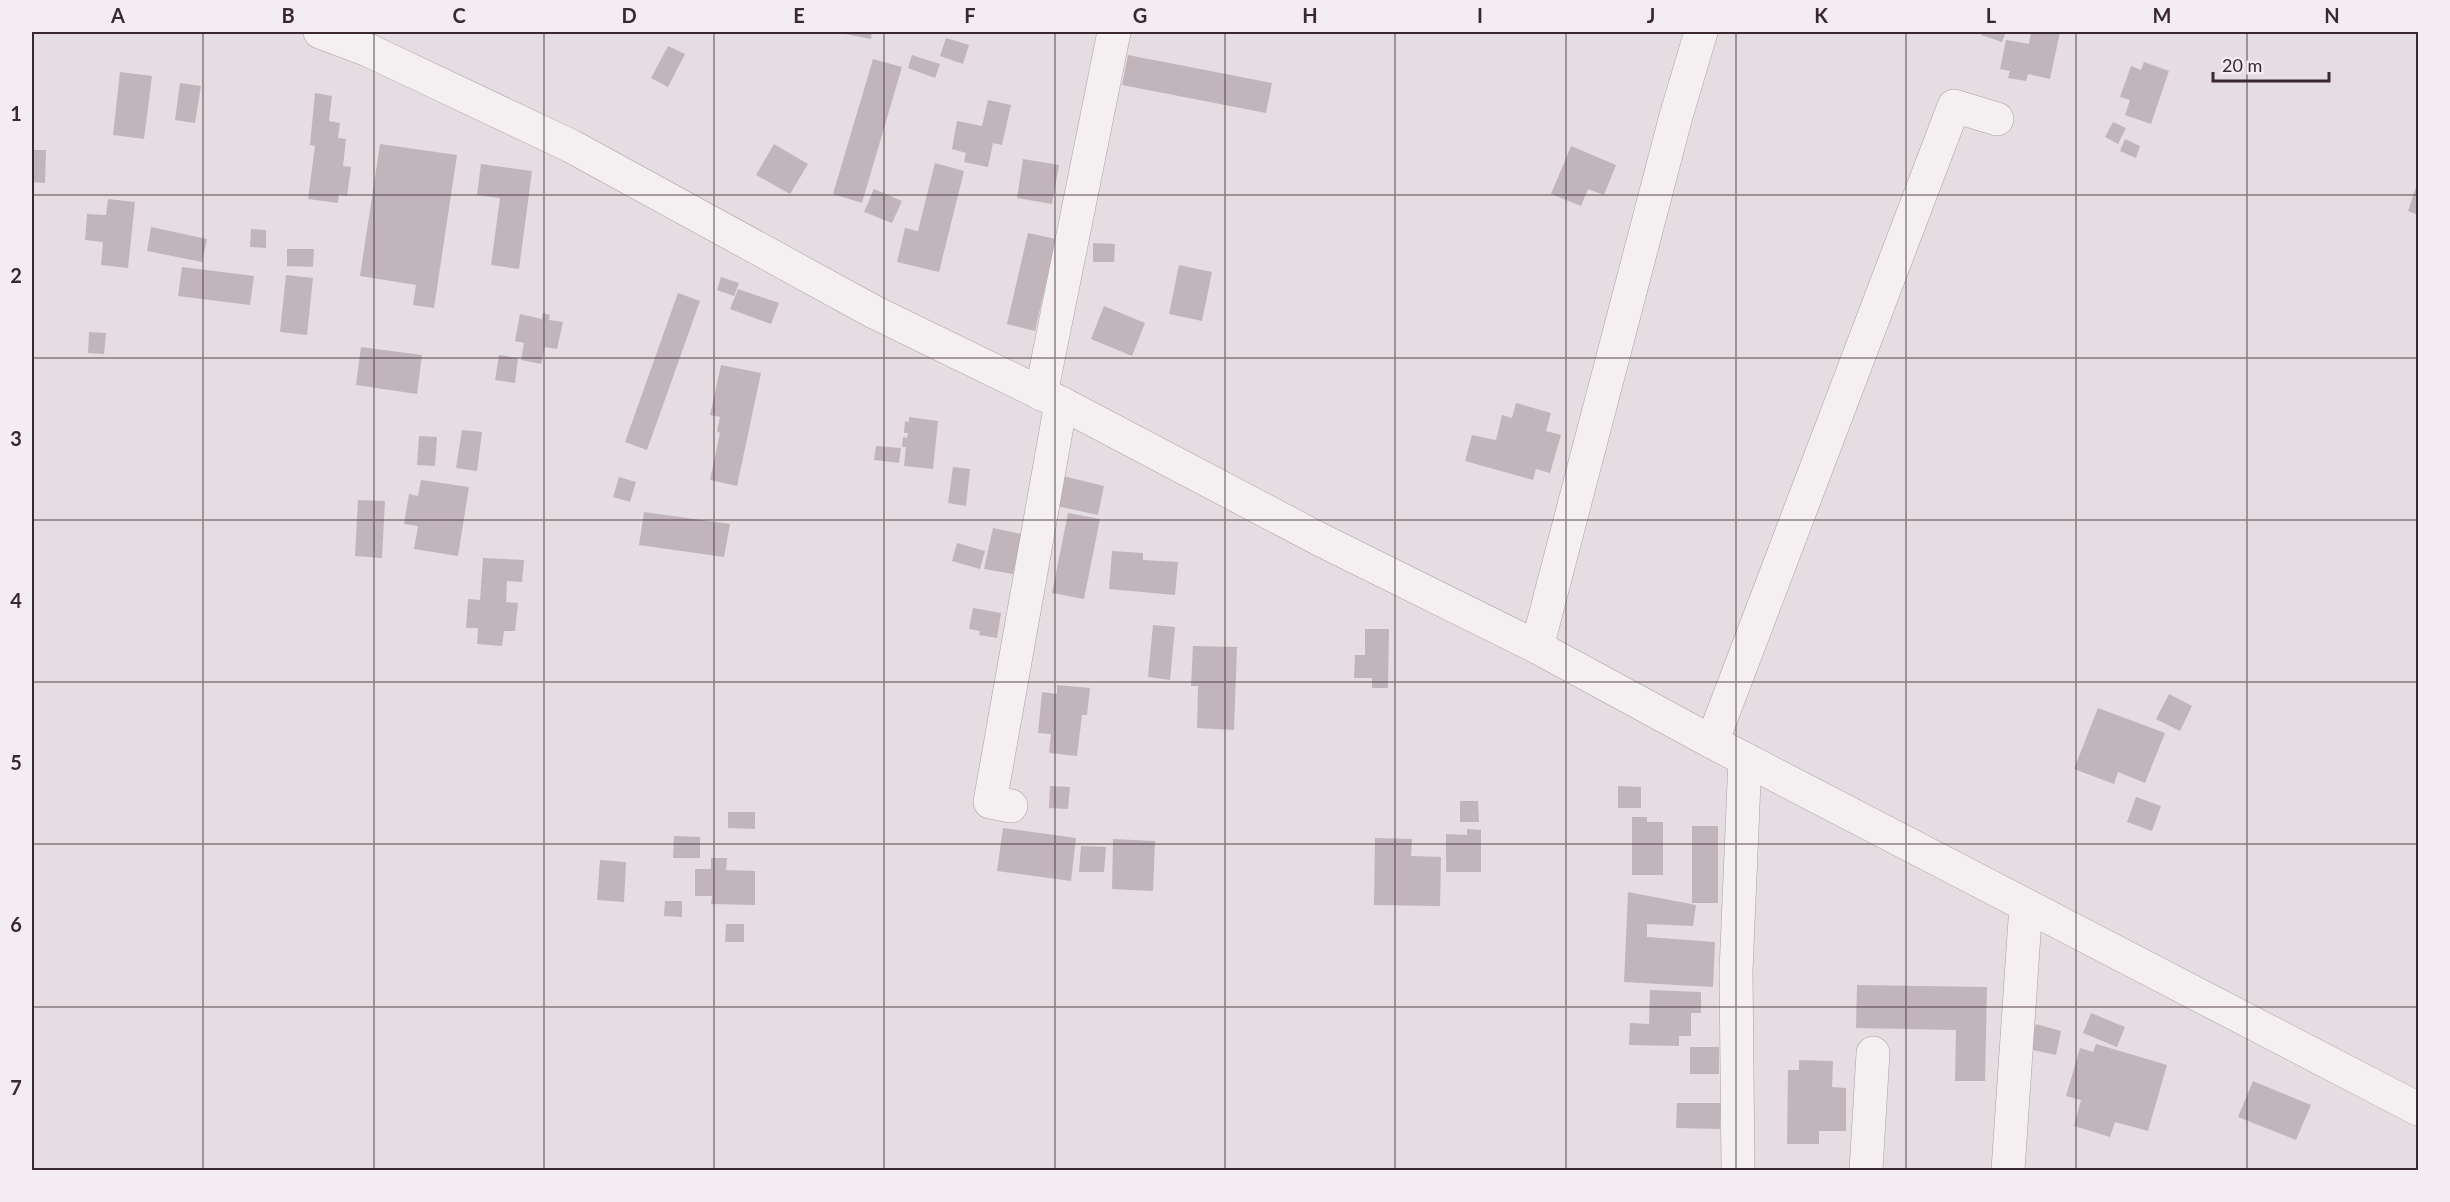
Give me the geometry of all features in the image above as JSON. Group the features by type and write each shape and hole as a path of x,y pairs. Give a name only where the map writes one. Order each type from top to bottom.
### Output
{"street":[{"path":"320,32 368,50 571,146 874,312 1051,398 1319,539 1538,647 1712,742 2418,1109"},
{"path":"1011,806 990,802 1051,398 1114,32"},
{"path":"1538,647 1670,139 1701,32"},
{"path":"1712,742 1954,106 1997,119"},
{"path":"1738,1170 1736,970 1745,759"},
{"path":"2008,1170 2026,905"},
{"path":"1866,1170 1873,1053"}],"building":[{"path":"835,32 872,32 871,39"},
{"path":"1983,32 2006,32 2002,42 1981,35"},
{"path":"2031,32 2060,32 2050,79 2028,74 2026,81 2008,78 2010,71 2000,69 2006,40 2029,44"},
{"path":"946,38 969,45 963,64 940,56"},
{"path":"668,46 685,54 668,87 651,78"},
{"path":"912,55 940,64 935,78 908,68"},
{"path":"1128,55 1272,83 1266,113 1122,85"},
{"path":"873,59 902,67 862,203 833,194"},
{"path":"2144,62 2169,71 2151,124 2125,115 2130,100 2120,97 2131,66 2141,70"},
{"path":"120,72 152,76 144,139 113,135"},
{"path":"180,83 201,86 195,123 175,120"},
{"path":"315,93 332,96 329,121 340,123 338,138 346,139 343,166 351,167 347,196 339,194 338,203 308,199 315,146 310,145"},
{"path":"988,100 1011,105 1002,145 993,143 988,167 964,162 966,153 952,149 957,121 982,126"},
{"path":"2113,122 2126,128 2118,144 2105,137"},
{"path":"2125,139 2140,146 2136,158 2120,151"},
{"path":"380,144 457,155 434,308 413,305 416,285 360,276"},
{"path":"774,144 808,164 790,194 756,175"},
{"path":"1571,146 1616,165 1604,195 1588,189 1581,206 1551,194"},
{"path":"32,150 46,150 45,183 32,182"},
{"path":"1023,159 1059,165 1052,204 1017,198"},
{"path":"935,163 964,171 939,272 897,262 905,228 918,231"},
{"path":"481,164 532,171 519,269 491,265 500,198 477,195"},
{"path":"2416,187 2418,188 2418,215 2408,211"},
{"path":"874,189 902,201 892,223 864,212"},
{"path":"108,199 135,202 128,268 101,265 103,242 85,240 87,214 106,215"},
{"path":"151,227 207,239 202,262 147,251"},
{"path":"251,229 266,230 266,248 250,247"},
{"path":"1028,233 1056,239 1035,331 1007,324"},
{"path":"1093,243 1115,244 1114,262 1093,262"},
{"path":"287,249 314,249 313,267 287,266"},
{"path":"1179,265 1212,272 1202,321 1169,314"},
{"path":"182,267 254,276 250,305 178,296"},
{"path":"286,275 313,278 307,335 280,332"},
{"path":"721,277 739,283 734,296 717,290"},
{"path":"738,289 779,303 771,324 730,309"},
{"path":"678,293 700,301 647,450 625,442"},
{"path":"1104,306 1145,323 1132,356 1091,339"},
{"path":"543,313 550,315 549,320 563,322 557,349 545,347 541,364 521,360 524,343 515,341 520,314 542,319"},
{"path":"89,332 106,333 104,354 88,353"},
{"path":"361,347 422,355 417,394 356,385"},
{"path":"499,355 518,358 515,383 495,380"},
{"path":"721,365 761,373 737,486 710,480 720,433 717,431 720,417 710,415"},
{"path":"1516,403 1551,413 1546,431 1561,435 1550,473 1536,469 1533,480 1465,461 1472,435 1496,440 1502,415 1512,418"},
{"path":"909,417 938,421 933,469 904,466 906,447 902,447 903,437 907,438 908,433 904,433 905,421 909,422"},
{"path":"462,430 482,432 477,471 456,468"},
{"path":"419,436 437,437 435,466 417,465"},
{"path":"876,446 901,448 899,463 874,460"},
{"path":"953,467 970,469 966,506 948,503"},
{"path":"1063,476 1104,486 1098,515 1057,506"},
{"path":"619,477 636,482 630,502 613,497"},
{"path":"421,480 469,487 458,556 414,549 418,526 404,524 409,494 418,496"},
{"path":"358,500 385,501 382,558 355,556"},
{"path":"644,512 730,524 724,557 639,545"},
{"path":"1068,513 1100,519 1084,599 1052,593"},
{"path":"993,528 1022,534 1013,574 984,569"},
{"path":"957,543 985,551 980,569 952,561"},
{"path":"1112,551 1143,553 1143,560 1178,562 1175,595 1109,589"},
{"path":"483,558 524,560 522,582 507,581 506,602 518,603 515,631 504,631 502,646 477,644 478,628 466,628 468,599 480,600"},
{"path":"973,608 1001,613 997,638 979,635 980,631 969,629"},
{"path":"1153,625 1175,627 1170,680 1148,677"},
{"path":"1365,629 1389,629 1388,688 1372,688 1372,678 1354,678 1355,655 1365,655"},
{"path":"1193,646 1237,647 1234,730 1197,728 1198,686 1191,686"},
{"path":"1057,685 1090,688 1087,715 1082,715 1077,756 1049,753 1051,734 1038,733 1042,692 1057,694"},
{"path":"2169,694 2192,706 2180,731 2156,719"},
{"path":"2098,708 2165,733 2145,783 2118,772 2114,784 2074,769"},
{"path":"1050,786 1070,787 1068,809 1049,808"},
{"path":"1618,786 1641,787 1641,808 1618,808"},
{"path":"2136,797 2161,806 2152,831 2127,822"},
{"path":"1460,801 1478,801 1479,822 1460,822"},
{"path":"728,812 755,812 755,829 728,828"},
{"path":"1632,817 1647,817 1647,822 1663,822 1663,875 1632,875"},
{"path":"1692,826 1718,826 1718,903 1692,903"},
{"path":"1003,828 1076,838 1071,881 997,871"},
{"path":"1467,829 1481,830 1481,872 1446,872 1446,834 1467,835"},
{"path":"674,836 700,837 700,858 673,858"},
{"path":"1375,838 1412,839 1411,856 1441,857 1440,906 1374,905"},
{"path":"1113,839 1155,841 1153,891 1112,889"},
{"path":"1081,846 1106,847 1104,872 1079,872"},
{"path":"711,858 727,858 726,870 755,871 755,905 711,904 712,896 695,896 695,869 711,869"},
{"path":"600,860 626,862 624,902 597,900"},
{"path":"1628,892 1696,905 1693,926 1647,924 1647,937 1715,942 1713,987 1624,982"},
{"path":"665,901 682,901 682,917 664,916"},
{"path":"726,924 744,924 744,942 725,942"},
{"path":"1857,985 1987,987 1985,1081 1955,1081 1956,1030 1856,1028"},
{"path":"1650,990 1701,992 1701,1013 1691,1013 1691,1036 1679,1036 1679,1046 1629,1045 1630,1023 1649,1024"},
{"path":"2091,1013 2125,1027 2117,1047 2083,1033"},
{"path":"2036,1024 2061,1031 2056,1055 2029,1049"},
{"path":"2096,1044 2167,1065 2148,1131 2115,1122 2110,1137 2074,1126 2081,1100 2066,1096 2080,1048 2093,1052"},
{"path":"1690,1047 1719,1047 1719,1074 1690,1074"},
{"path":"1799,1060 1833,1061 1832,1087 1846,1088 1846,1131 1819,1131 1819,1144 1787,1144 1788,1070 1799,1070"},
{"path":"2253,1081 2311,1105 2296,1140 2238,1117"},
{"path":"1677,1103 1721,1103 1720,1129 1676,1128"}]}
